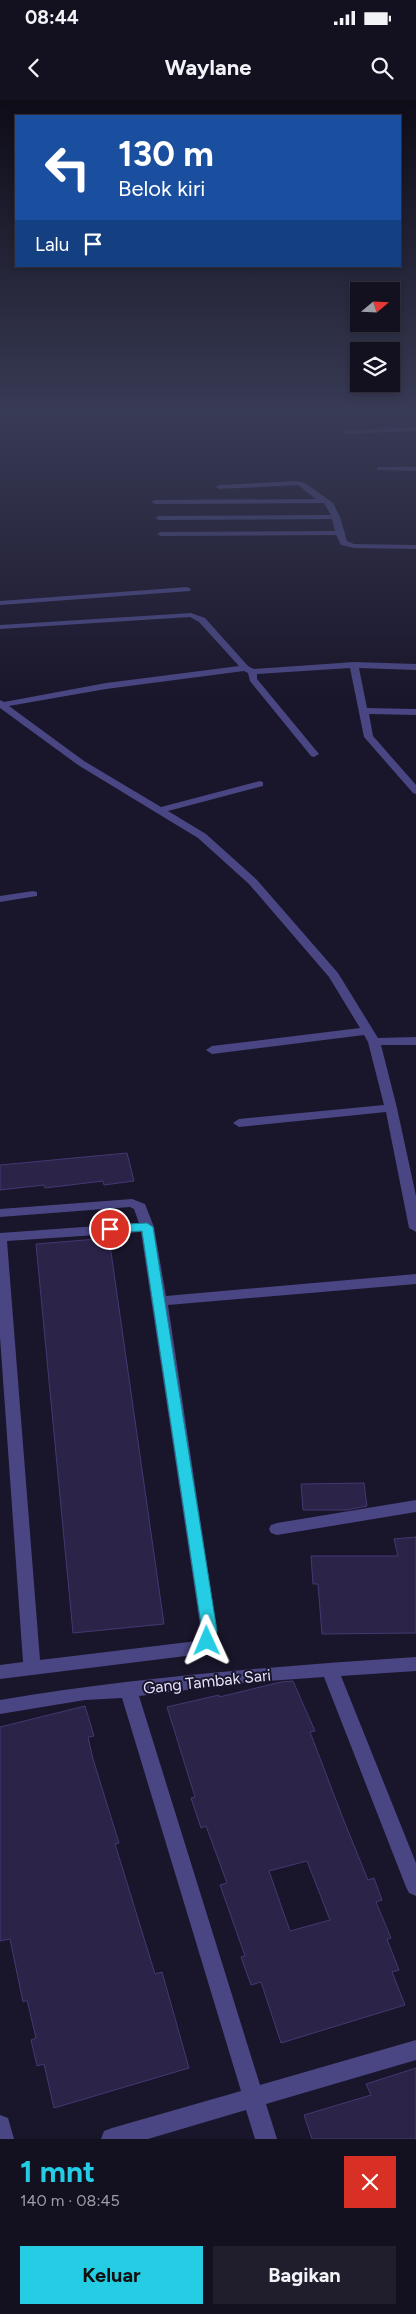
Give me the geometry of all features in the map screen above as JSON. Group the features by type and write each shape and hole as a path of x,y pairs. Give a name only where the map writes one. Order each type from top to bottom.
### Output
{"street":[{"path":"333,511 338,533 343,542 354,546 416,547"},
{"path":"158,518 336,517"},
{"path":"161,534 338,533"},
{"path":"0,603 187,589"},
{"path":"0,628 191,615 202,620 249,670 253,679 314,754"},
{"path":"354,665 369,737 416,791"},
{"path":"1,704 106,686 249,670 354,665 416,667"},
{"path":"1,704 81,764 202,836 253,882 334,975 374,1042 391,1108 416,1228"},
{"path":"363,711 416,712"},
{"path":"160,810 260,784"},
{"path":"0,899 33,894"},
{"path":"212,1050 368,1031"},
{"path":"374,1042 416,1041"},
{"path":"239,1123 391,1108"},
{"path":"0,1213 132,1203 140,1206 147,1227 160,1301 209,1631 207,1641 202,1647 0,1672"},
{"path":"0,1237 147,1227"},
{"path":"0,1241 32,1667"},
{"path":"160,1301 416,1279"},
{"path":"277,1529 416,1506"},
{"name":"Gang Tambak Sari","path":"0,1707 59,1696 128,1690 242,1676 416,1664"},
{"path":"329,1669 416,1887"},
{"path":"128,1690 266,2139"},
{"path":"112,2139 416,2050"},
{"path":"0,2126 3,2139"}],"building":[{"path":"127,1153 134,1181 104,1185 103,1181 45,1188 44,1185 0,1190 0,1165"},
{"path":"109,1238 164,1624 73,1633 36,1244"},
{"path":"364,1483 367,1506 347,1510 303,1510 301,1484"},
{"path":"416,1537 416,1633 322,1634 318,1584 313,1584 311,1556 398,1556 394,1539"},
{"path":"293,1681 315,1731 310,1732 368,1880 374,1878 382,1900 376,1902 391,1938 387,1939 399,1970 392,1972 405,2005 281,2043 261,1982 251,1985 241,1957 245,1956 220,1885 227,1883 206,1826 201,1828 191,1798 195,1797 167,1707","holes":["307,1861 330,1920 290,1931 269,1871"]},
{"path":"85,1706 94,1736 88,1737 93,1759 119,1843 115,1844 155,1974 162,1972 189,2068 54,2108 44,2064 37,2066 31,2040 36,2038 27,2000 23,2002 10,1939 0,1941 0,1727"},
{"path":"416,2068 416,2139 312,2139 304,2115 371,2095 366,2084"}],"route":[{"path":"110,1229 147,1227 209,1631 207,1641"}]}
